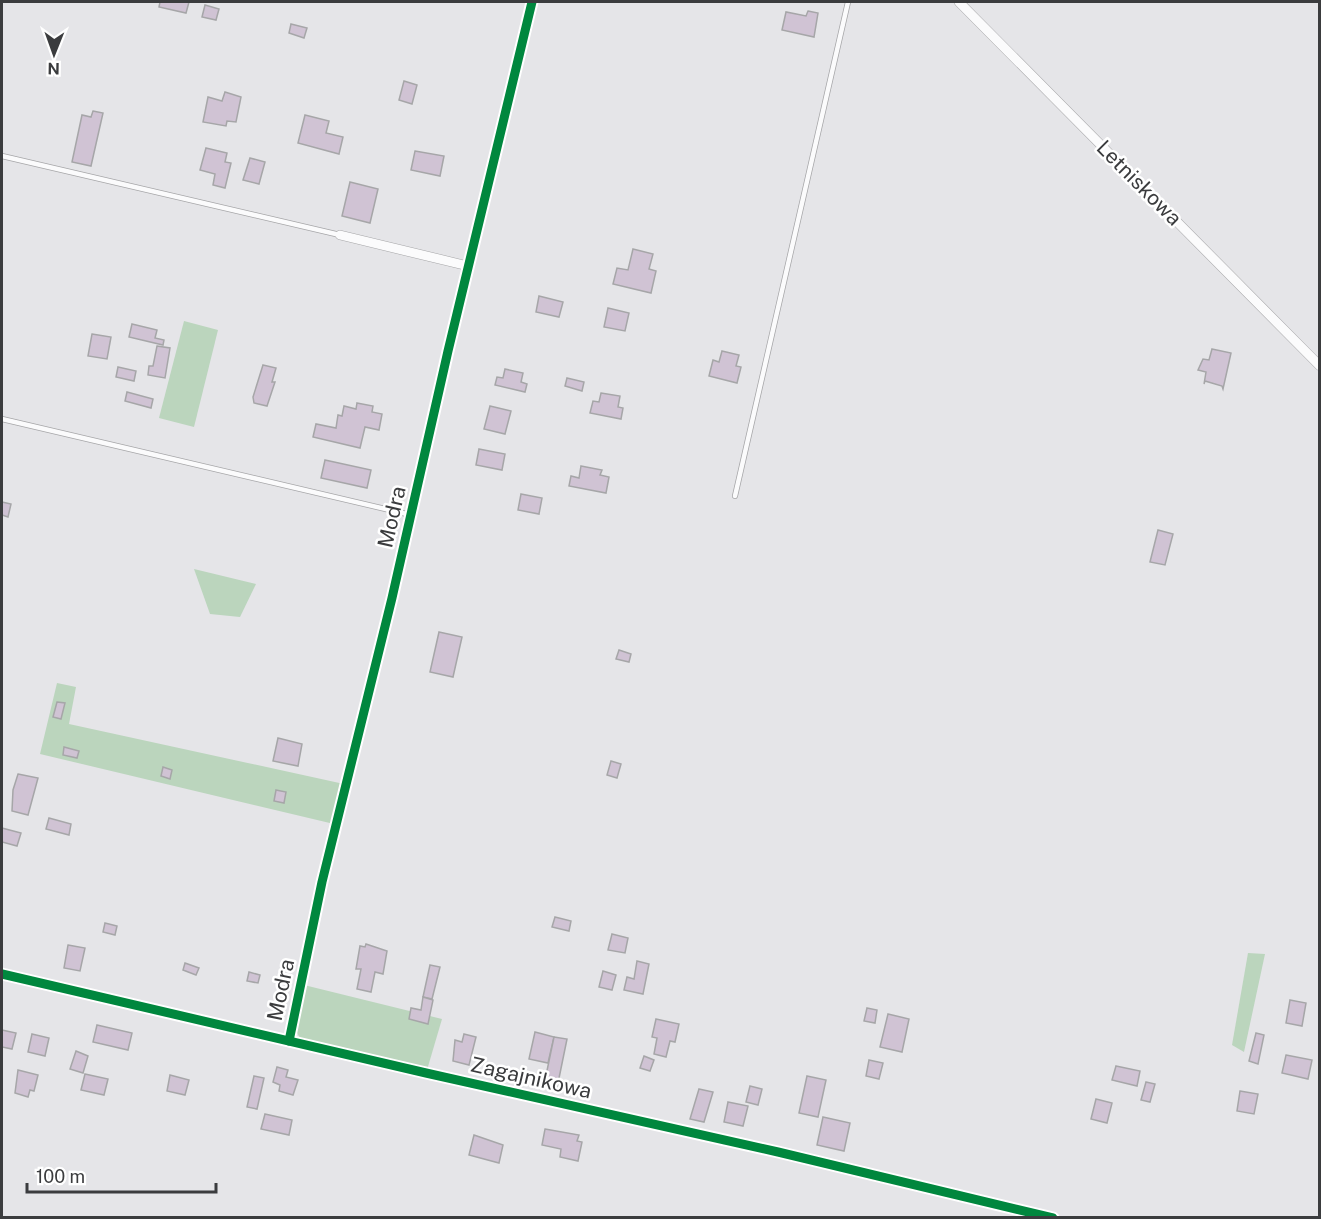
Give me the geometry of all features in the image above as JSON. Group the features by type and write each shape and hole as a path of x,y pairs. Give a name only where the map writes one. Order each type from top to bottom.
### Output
{"street":[{"name":"Modra","path":"289,1041 322,882 532,2"},
{"name":"Letniskowa","path":"959,2 1320,366"},
{"path":"340,235 468,266"},
{"name":"Zagajnikowa","path":"2,974 788,1154 1053,1218"}],"lane":[{"path":"735,496 848,2"},
{"path":"2,156 340,235"},
{"path":"2,419 411,515"}],"green space":[{"path":"184,321 218,330 194,427 159,418"},
{"path":"194,569 256,584 240,617 210,614"},
{"path":"57,683 76,687 69,724 344,784 334,824 40,754"},
{"path":"1248,953 1265,954 1244,1052 1232,1045"},
{"path":"304,985 442,1019 427,1070 301,1040 296,1031"}],"building":[{"path":"160,2 189,2 186,13 159,7"},
{"path":"205,5 219,9 216,20 202,17"},
{"path":"808,11 818,13 814,37 782,30 786,12 806,16"},
{"path":"291,24 307,28 304,38 289,33"},
{"path":"404,81 417,85 412,104 399,100"},
{"path":"225,92 241,97 236,122 227,121 226,126 203,122 208,97 222,101"},
{"path":"93,111 103,113 91,166 72,162 82,115 91,117"},
{"path":"305,115 329,121 326,133 343,137 339,154 298,143"},
{"path":"206,148 227,153 225,162 231,163 225,188 213,185 215,174 200,170"},
{"path":"415,151 444,156 440,176 411,170"},
{"path":"250,158 265,162 259,184 243,180"},
{"path":"350,182 378,189 370,223 342,216"},
{"path":"633,249 653,254 649,269 656,271 651,293 613,284 617,268 628,270"},
{"path":"539,296 563,302 559,317 536,312"},
{"path":"608,308 629,313 625,331 604,327"},
{"path":"132,324 157,330 155,338 164,340 163,345 129,337"},
{"path":"92,334 111,337 107,359 88,356"},
{"path":"157,346 170,348 165,378 148,375 149,366 153,366"},
{"path":"1212,349 1231,353 1223,389 1222,386 1205,381 1204,384 1206,372 1198,370 1203,359 1209,360"},
{"path":"722,351 739,355 736,366 741,367 737,383 709,376 713,360 719,362"},
{"path":"263,365 276,368 272,382 275,382 267,406 254,403 253,397"},
{"path":"118,367 136,371 134,381 116,377"},
{"path":"505,369 523,373 521,382 527,384 525,392 495,385 497,377 503,378"},
{"path":"567,378 584,382 582,391 565,386"},
{"path":"127,392 153,399 151,408 125,401"},
{"path":"601,393 620,396 618,407 623,408 621,419 590,413 593,401 599,402"},
{"path":"357,403 373,406 372,412 382,414 379,430 365,427 360,448 313,437 316,424 336,428 338,415 342,416 344,406 356,409"},
{"path":"490,406 511,411 505,434 484,429"},
{"path":"479,449 505,454 502,470 476,465"},
{"path":"325,460 371,470 367,488 321,478"},
{"path":"581,466 602,470 600,475 609,477 606,493 569,486 571,476 579,478"},
{"path":"521,494 542,498 539,514 518,510"},
{"path":"2,502 11,504 8,517 2,515"},
{"path":"1158,530 1173,534 1165,565 1150,562"},
{"path":"439,632 462,637 453,677 430,672"},
{"path":"619,650 631,654 629,662 616,659"},
{"path":"57,702 65,703 61,719 53,717"},
{"path":"278,738 302,744 298,766 273,761"},
{"path":"64,747 79,751 77,758 63,755"},
{"path":"611,761 621,764 617,778 607,775"},
{"path":"163,767 172,770 170,779 161,776"},
{"path":"18,774 38,778 28,815 12,811 13,790"},
{"path":"276,790 286,792 284,803 274,801"},
{"path":"49,818 71,824 69,835 46,829"},
{"path":"2,828 21,833 17,846 2,842"},
{"path":"555,917 571,921 569,931 552,927"},
{"path":"105,923 117,926 115,935 103,932"},
{"path":"612,934 628,938 625,953 608,950"},
{"path":"366,944 387,951 383,974 375,972 371,992 357,989 361,969 356,969 360,946 365,947"},
{"path":"68,945 85,948 80,971 64,968"},
{"path":"637,961 649,964 643,994 624,990 627,977 634,979"},
{"path":"185,963 199,968 196,975 183,970"},
{"path":"430,965 440,967 432,999 423,997"},
{"path":"603,971 616,975 612,990 599,987"},
{"path":"249,972 260,975 258,983 247,981"},
{"path":"423,997 433,1000 428,1024 409,1019 411,1008 421,1010"},
{"path":"1290,1000 1306,1003 1302,1026 1286,1023"},
{"path":"867,1008 877,1010 875,1023 864,1021"},
{"path":"888,1014 909,1019 902,1052 880,1047"},
{"path":"656,1019 679,1024 675,1042 670,1041 666,1057 654,1054 657,1038 652,1037"},
{"path":"97,1025 132,1033 128,1050 93,1042"},
{"path":"2,1030 16,1033 12,1049 2,1047"},
{"path":"535,1032 554,1037 548,1063 529,1059"},
{"path":"1256,1033 1264,1035 1258,1064 1249,1061"},
{"path":"32,1034 49,1038 45,1056 28,1052"},
{"path":"464,1034 476,1037 469,1065 453,1061 455,1040 462,1042"},
{"path":"554,1037 567,1039 557,1088 544,1085"},
{"path":"76,1051 88,1056 83,1073 70,1069"},
{"path":"1286,1055 1312,1060 1308,1079 1282,1073"},
{"path":"644,1056 654,1060 650,1071 640,1068"},
{"path":"869,1060 883,1063 879,1079 866,1076"},
{"path":"1116,1066 1140,1071 1137,1086 1112,1080"},
{"path":"277,1067 288,1070 286,1077 298,1080 293,1095 279,1091 280,1085 273,1082"},
{"path":"18,1070 38,1075 34,1091 30,1090 28,1097 15,1093"},
{"path":"85,1074 108,1079 104,1095 81,1090"},
{"path":"170,1075 189,1080 185,1095 167,1091"},
{"path":"254,1076 264,1078 257,1109 247,1107"},
{"path":"807,1076 826,1080 818,1117 799,1113"},
{"path":"1146,1082 1155,1084 1150,1102 1141,1100"},
{"path":"750,1086 762,1089 758,1105 746,1102"},
{"path":"699,1089 713,1092 704,1122 690,1119"},
{"path":"1240,1091 1258,1094 1254,1114 1237,1111"},
{"path":"1096,1099 1112,1103 1107,1123 1091,1119"},
{"path":"728,1102 748,1106 743,1126 724,1122"},
{"path":"265,1114 292,1120 289,1135 261,1129"},
{"path":"823,1117 850,1123 844,1151 817,1145"},
{"path":"545,1129 579,1135 577,1141 582,1142 578,1161 560,1157 561,1149 542,1145"},
{"path":"474,1135 503,1145 499,1163 469,1155"}],"cycle path":[{"path":"289,1041 322,882 392,598 448,351 532,2"},
{"path":"2,974 778,1152 1053,1218"}]}
